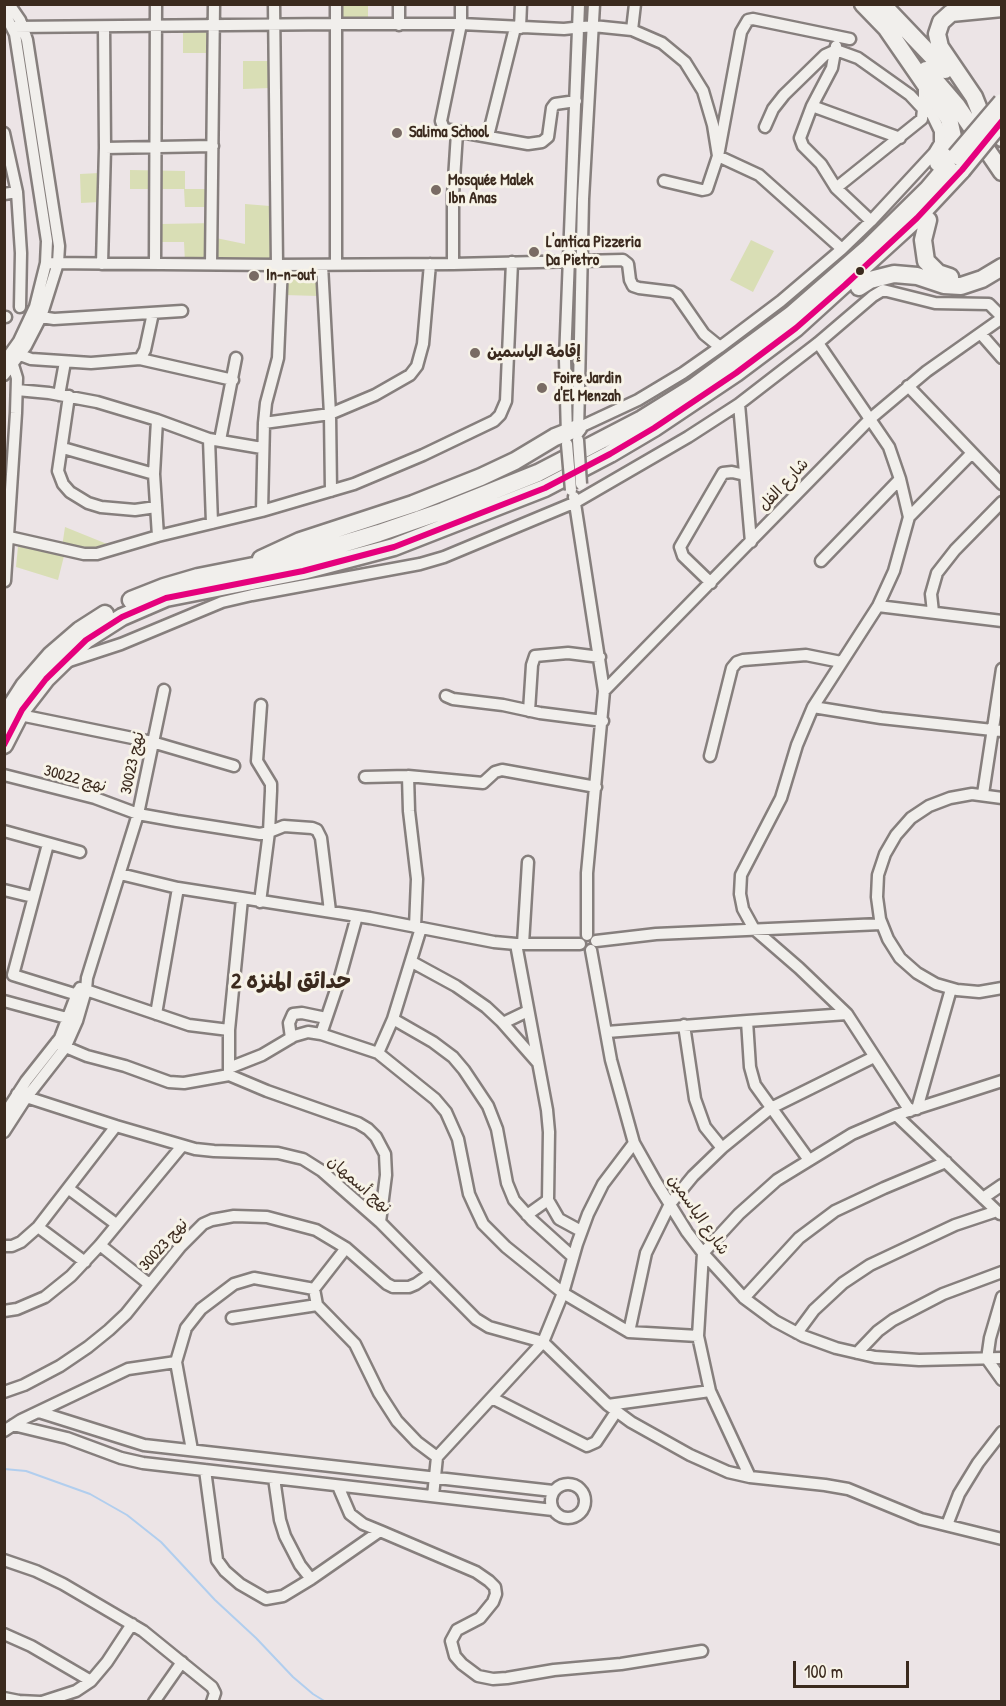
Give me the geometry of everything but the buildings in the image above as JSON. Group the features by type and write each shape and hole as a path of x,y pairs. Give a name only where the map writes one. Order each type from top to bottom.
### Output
{"highway":[{"path":"863,4 941,87 999,159"},
{"path":"4,745 24,686 44,662 96,619 117,607 164,587 198,577 298,557 443,511 527,477 642,419 700,382 775,328 830,282 928,189 1002,138 982,117 952,78 882,4"},
{"path":"1002,8 951,13 941,22 937,34 937,41 943,54 974,97 999,159 1002,186"},
{"path":"700,382 725,355 804,294 891,212 951,146 952,128 949,119 887,29"},
{"path":"1002,102 928,220 924,230 923,251 926,261 938,273 955,278 964,277 1002,254"},
{"path":"12,716 61,663 101,629 122,617 166,598 303,571 394,547 544,488 654,428 736,373 796,328 917,218 1002,121"},
{"path":"796,328 824,316 859,287 928,220"},
{"path":"859,287 876,278 894,274 917,276 944,285 961,286 982,279 1002,267"},
{"path":"241,569 268,554 300,541 413,504 481,477 572,436"}],"street":[{"path":"4,375 30,319 46,263 46,231 18,27 9,4"},
{"path":"155,264 156,4"},
{"path":"211,264 213,4"},
{"path":"262,511 262,448 266,403 278,358 279,265 274,4"},
{"path":"336,4 336,264"},
{"path":"399,4 399,25"},
{"path":"461,4 461,24 441,124 444,129 528,144 542,142 548,137 552,108 555,104 576,101"},
{"path":"488,136 517,28 520,4"},
{"path":"576,502 581,484 572,436 565,359 579,4"},
{"path":"576,502 571,490 572,436 594,4"},
{"path":"632,30 635,4"},
{"path":"4,12 27,40 58,229 58,263 41,317 13,358 17,390 5,581"},
{"path":"664,181 702,190 707,189 718,156 741,32 748,20 753,19 850,39"},
{"path":"18,27 461,24 517,28 593,26 632,30 650,36 674,51 695,77 713,125 718,156"},
{"path":"102,264 105,148 104,27"},
{"path":"836,36 832,68 812,106 800,142 821,164 836,188 871,221"},
{"path":"765,127 773,109 784,95 825,55 836,50 869,65 910,95 923,109 922,119 836,188"},
{"path":"572,436 683,373 720,347 781,301 871,221 934,153 940,143 940,130 924,98 924,84"},
{"path":"812,106 900,138"},
{"path":"4,133 17,192 21,253 20,307"},
{"path":"453,264 453,195 457,133"},
{"path":"105,148 213,146"},
{"path":"718,156 759,175 842,249"},
{"path":"4,194 17,192"},
{"path":"46,263 322,265 623,260 626,262 633,286 672,292 677,295 704,334 720,347"},
{"path":"9,537 91,555 262,511 354,484 423,455 494,421 504,409 507,390 512,262"},
{"path":"264,423 330,414 392,386 410,375 417,366 423,344 430,264"},
{"path":"322,265 330,414 331,491"},
{"path":"61,663 121,644 222,602 420,564 444,557 576,502 688,437 739,404 883,290 935,303 989,304 1002,318"},
{"path":"41,317 54,319 182,311"},
{"path":"140,359 145,350 153,313"},
{"name":"شارع الفل","path":"604,691 870,419 908,386 1002,318"},
{"path":"981,334 1002,358"},
{"path":"818,343 889,447 909,517 894,571 878,606 813,707 797,745 781,798 741,875 740,894 743,909 754,929 847,1014 874,1057 913,1110"},
{"path":"13,358 91,363 140,359 233,380"},
{"path":"212,523 214,440 233,380 236,358"},
{"path":"65,362 63,447 58,471 63,484 70,492 88,503 102,507 135,510 156,507"},
{"path":"908,386 1002,484"},
{"path":"17,390 64,395 157,420 214,440 262,448"},
{"path":"739,404 751,542"},
{"path":"157,420 154,474 158,536"},
{"path":"63,447 154,474"},
{"path":"909,517 972,453"},
{"path":"711,583 683,556 680,547 723,473 732,472 745,475"},
{"path":"821,561 900,479"},
{"name":"شارع الياسمين","path":"576,502 604,691 587,873 589,943 611,1060 634,1143 670,1204 703,1253 744,1298 797,1333 836,1348 875,1357 919,1360 1002,1358"},
{"path":"933,612 931,594 937,573 955,550 1002,502"},
{"path":"878,606 1002,621"},
{"path":"529,711 532,664 535,656 568,653 600,657"},
{"path":"710,756 732,668 737,662 806,656 841,662"},
{"path":"983,794 997,730 1002,669"},
{"name":"نهج 30023","path":"4,1115 60,1046 73,1020 138,814 164,690"},
{"path":"446,696 453,699 603,721"},
{"path":"260,902 269,832 271,784 258,761 261,705"},
{"path":"813,707 881,718 997,730"},
{"path":"12,716 152,742 234,766"},
{"path":"365,777 408,776 483,783 495,772 502,770 596,787"},
{"path":"4,789 6,775"},
{"name":"نهج 30022","path":"6,775 95,798 138,814 260,834 291,825 312,828 320,834 330,911"},
{"path":"378,1053 393,1020 412,962 418,928 417,879 409,812 408,776"},
{"path":"1002,798 983,794 961,795 929,806 911,818 896,835 885,854 878,875 877,897 882,924 894,949 908,966 926,979 951,989 979,992 1002,988"},
{"path":"4,831 80,852"},
{"path":"48,844 13,975 82,990 189,1025 229,1030"},
{"path":"528,862 520,944 528,1011 549,1132 548,1200 559,1219 581,1232"},
{"path":"120,874 178,888 330,911 520,944 589,943 656,934 882,924"},
{"path":"156,1014 178,888"},
{"path":"4,890 33,897"},
{"path":"229,1071 229,1030 242,899"},
{"path":"321,1034 357,916"},
{"path":"412,962 456,986 486,1007 538,1064"},
{"path":"913,1110 951,989"},
{"path":"4,1001 73,1020"},
{"path":"503,1023 528,1011"},
{"path":"291,1038 289,1023 293,1014 302,1012 326,1018"},
{"path":"607,1032 847,1014"},
{"path":"393,1020 433,1042 453,1057 473,1083 488,1106 497,1129 507,1183 514,1200 573,1257"},
{"path":"747,1021 748,1050 753,1080 808,1160"},
{"path":"684,1025 695,1099 705,1127 722,1148"},
{"path":"60,1046 169,1082 184,1083 229,1071 291,1038 308,1032 321,1034 378,1053 435,1099 446,1112 458,1140 469,1194 483,1224 515,1254 563,1293 629,1332 698,1336"},
{"path":"629,1332 646,1253 670,1204 693,1176 722,1148 771,1108 874,1057"},
{"path":"229,1071 277,1095 358,1123 368,1129 376,1137 385,1154 386,1175 380,1222"},
{"path":"750,1477 710,1391 698,1336 703,1253 777,1180 852,1134 896,1115 1002,1081"},
{"name":"نهج 30023","path":"4,1132 21,1096"},
{"name":"نهج أسمهان","path":"21,1096 182,1146 214,1151 278,1152 303,1159 322,1171 380,1222 482,1323 543,1342"},
{"path":"896,1115 999,1213"},
{"path":"4,1246 12,1246 21,1242 38,1227 116,1126"},
{"path":"433,1496 437,1457 543,1342 563,1293 581,1232 603,1184 634,1143"},
{"path":"4,1311 17,1309 45,1297 71,1276 100,1245 182,1146"},
{"path":"744,1298 799,1238 835,1211 946,1162"},
{"path":"983,1198 1002,1185"},
{"path":"69,1189 116,1224"},
{"path":"527,1215 548,1200"},
{"path":"797,1333 821,1303 843,1283 870,1265 955,1225 999,1213"},
{"name":"نهج 30023","path":"4,1392 24,1385 88,1347 126,1314 180,1247 203,1224 226,1216 284,1220 316,1230 346,1248 393,1287 409,1287 430,1274"},
{"path":"38,1227 85,1262"},
{"path":"100,1245 149,1284"},
{"path":"346,1248 314,1289 317,1305 355,1344 379,1393 397,1421 417,1442 437,1457"},
{"path":"857,1353 878,1331 893,1320 943,1294 1002,1272"},
{"path":"192,1450 176,1362 186,1328 192,1319 214,1298 234,1284 254,1278 314,1289"},
{"path":"1002,1297 990,1338 987,1359 1002,1380"},
{"path":"232,1318 317,1305"},
{"path":"543,1342 612,1408 690,1455 728,1472 750,1477 848,1489 914,1516 1002,1539"},
{"path":"9,1428 128,1369 176,1362"},
{"path":"612,1408 710,1391"},
{"path":"492,1398 587,1446 596,1442 612,1408"},
{"path":"39,1412 136,1443 553,1491"},
{"path":"67,1438 72,1421"},
{"path":"9,1428 67,1438 121,1458 143,1463 553,1510"},
{"path":"947,1524 959,1494 978,1463 1002,1432"},
{"path":"204,1470 216,1555 220,1565 250,1591 270,1599 283,1596 311,1580 380,1531"},
{"path":"274,1478 280,1520 285,1536 300,1565 311,1580"},
{"path":"562,1484 575,1485 581,1489 585,1501 584,1508 573,1517 560,1516 553,1510 550,1500 553,1491 562,1484"},
{"path":"338,1486 350,1514 363,1524 476,1572 495,1587 496,1594 487,1610 480,1618 458,1630 451,1641 455,1656 478,1676 493,1679 507,1678 702,1651"},
{"path":"4,1560 36,1571 63,1584 132,1624 212,1687 215,1693 212,1701"},
{"path":"4,1698 41,1701 76,1691 91,1681 107,1662 132,1624"},
{"path":"4,1634 31,1646 91,1681"},
{"path":"154,1701 182,1662"}],"green space":[{"path":"340,5 368,5 368,21 340,20"},
{"path":"183,32 207,32 207,53 183,53"},
{"path":"243,61 270,61 270,88 243,89"},
{"path":"130,170 185,171 185,189 209,189 209,207 185,207 184,189 130,189"},
{"path":"99,173 100,202 81,203 80,174"},
{"path":"245,204 270,206 272,261 185,263 184,242 161,242 161,224 215,223 216,238 245,244"},
{"path":"751,240 774,251 753,292 730,280"},
{"path":"317,270 319,296 284,295 285,271"},
{"path":"65,527 112,546 95,554 62,547"},
{"path":"18,546 64,556 58,580 16,567"}],"waterway":[{"path":"4,1469 26,1471 90,1494 127,1515 161,1542 215,1600 293,1677 326,1702"}],"transit line":[{"path":"4,745 22,710 46,679 86,640 122,617 166,598 303,571 394,547 545,488 654,428 736,373 796,328 845,285 917,218 962,170 1002,121"}],"place":[{"name":"Salima School","path":"397,133"},
{"name":"Mosquée Malek Ibn Anas","path":"436,190"},
{"name":"L'antica Pizzeria Da Pietro","path":"534,252"},
{"name":"In-n-out","path":"254,276"},
{"name":"إقامة الياسمين","path":"475,353"},
{"name":"Foire Jardin d'El Menzah","path":"542,388"}],"district":[{"name":"حدائق المنزه 2","path":"291,982"}]}
